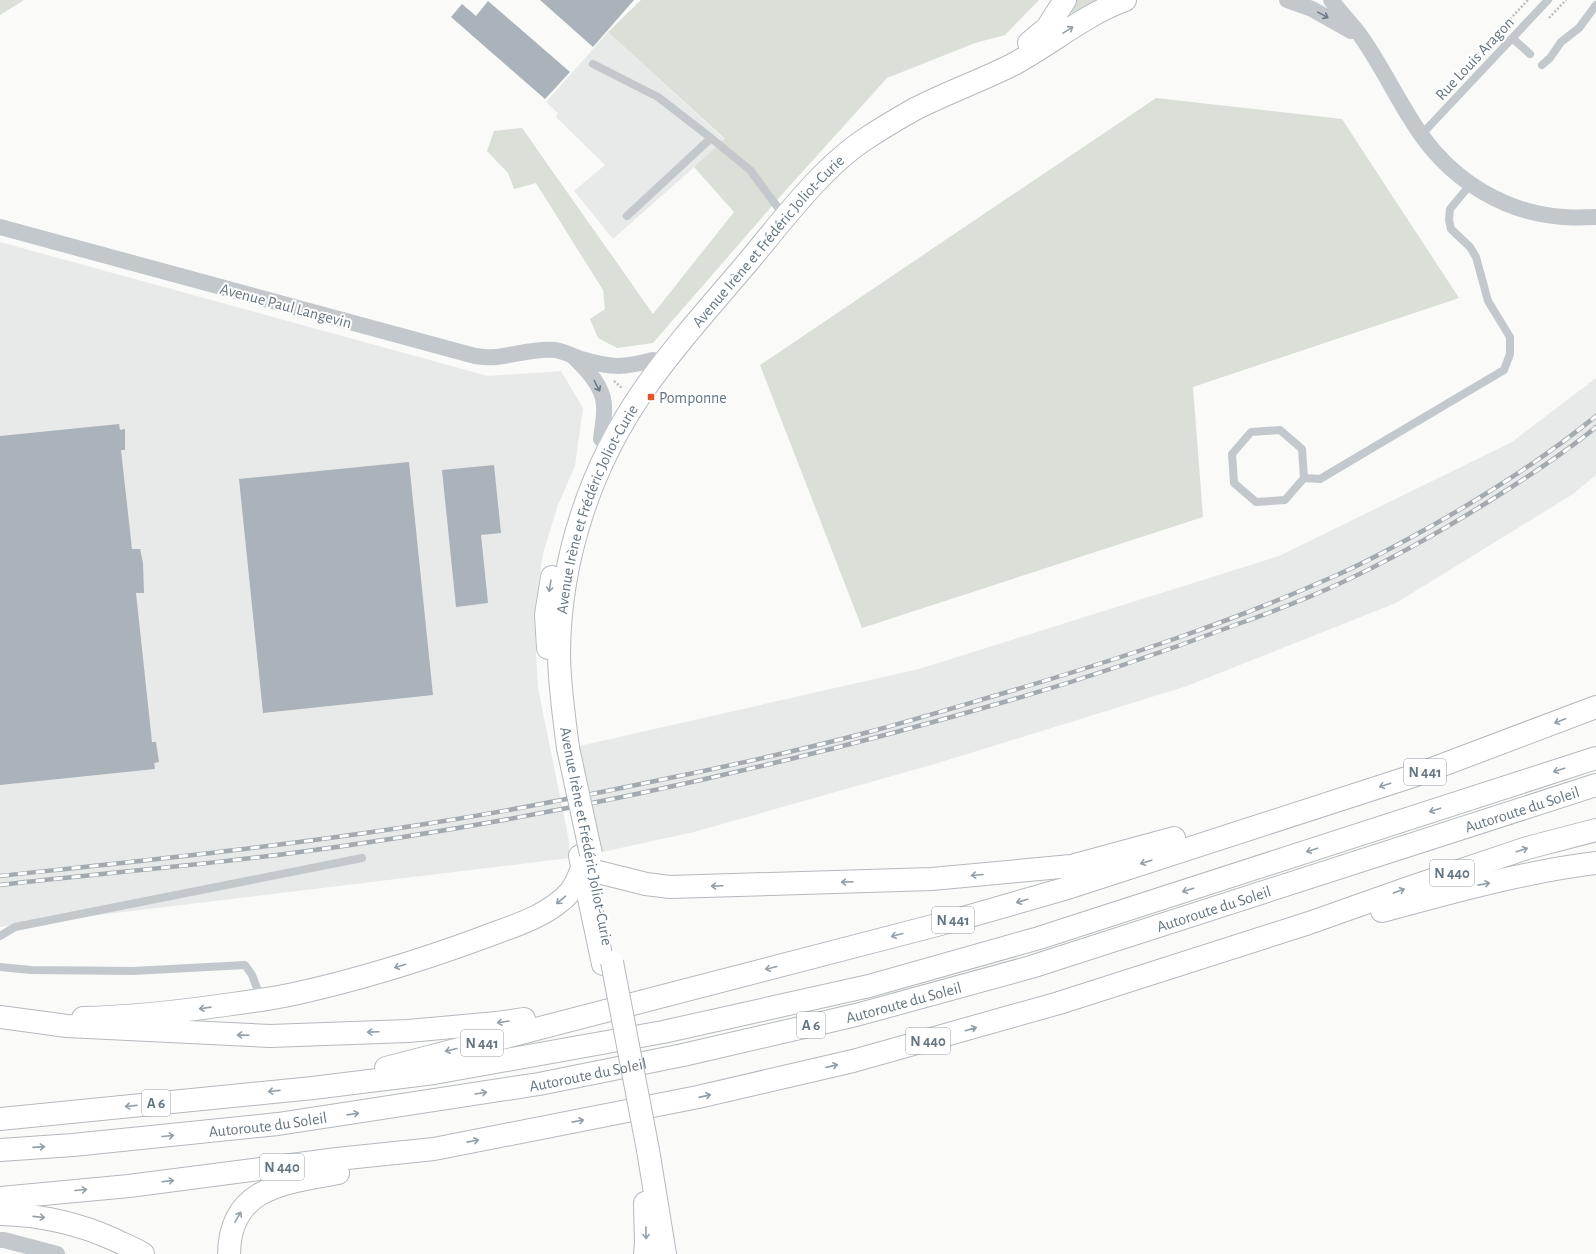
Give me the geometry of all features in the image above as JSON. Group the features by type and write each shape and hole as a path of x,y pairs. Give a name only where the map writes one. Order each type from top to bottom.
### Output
{"main road":[{"name":"Avenue Irène et Frédéric Joliot-Curie","path":"665,1254 587,862 550,687 546,615 550,581 568,510 584,471 628,393 653,360 779,209 848,140 917,95 1006,57 1028,43 1047,28 1065,0"},
{"name":"Avenue Irène et Frédéric Joliot-Curie","path":"564,749 559,653 564,592 571,551 581,514 594,477 622,425 655,374 791,211 829,169 865,139 914,109 1012,65 1091,16 1126,0"},
{"name":"N 441","path":"313,1088 652,998 970,916 1064,889 1416,775 1596,707"},
{"name":"Autoroute du Soleil","path":"0,1119 313,1088 434,1073 663,1032 869,986 1039,938 1596,758"},
{"name":"Autoroute du Soleil","path":"0,1150 73,1145 278,1124 539,1084 683,1056 856,1015 1031,966 1596,785"},
{"path":"0,1017 31,1015 79,1018 122,1017 168,1013 261,1000 368,976 438,954 515,926 542,913 571,892 587,862 646,884 670,887 932,879 1071,866 1226,824 1250,828"},
{"name":"N 440","path":"0,1198 130,1186 337,1159 434,1149 698,1097 853,1061 1059,1004 1309,923 1527,848 1596,830"},
{"path":"1309,923 1371,914 1467,887 1596,863"},
{"path":"0,1017 67,1026 270,1036 408,1031 497,1023 652,998"},
{"path":"229,1254 232,1232 237,1216 251,1200 266,1191 307,1179 390,1163 434,1149"},
{"name":"Avenue Irène et Frédéric Joliot-Curie","path":"644,1151 646,1213 645,1254"},
{"path":"0,1214 19,1214 50,1218 75,1224 101,1234 143,1254"}],"street":[{"path":"1287,0 1312,9 1360,35"},
{"path":"1331,0 1360,35 1421,135 1445,164 1470,185 1524,210 1562,217 1596,217"},
{"name":"Avenue Paul Langevin","path":"0,227 469,355 494,357 539,350 554,350 594,363 615,367 653,360"},
{"path":"573,356 588,371 599,388 604,404 601,440"},
{"path":"0,1240 57,1254"}],"lane":[{"name":"Rue Louis Aragon","path":"1421,135 1548,0"},
{"path":"1542,65 1550,58 1561,42 1579,28 1596,5"},
{"path":"1512,38 1530,54"},
{"path":"593,64 658,97 711,138 750,170 779,209"},
{"path":"627,216 711,138"},
{"path":"1304,478 1320,479 1504,370 1510,354 1510,337 1488,301 1476,257 1470,247 1452,229 1449,220 1450,209 1470,185"},
{"path":"1280,430 1302,450 1304,478 1285,500 1256,502 1234,483 1232,454 1251,432 1280,430"},
{"path":"0,936 15,927 362,858"},
{"path":"0,967 31,970 133,971 245,965 252,975 261,1000"}],"shaded area":[{"path":"0,0 24,0 0,15"},
{"path":"641,0 1039,0 1005,35 975,43 887,78 786,190 653,343 617,348 598,338 590,319 605,309 603,290 536,183 514,189 508,173 487,151 494,131 522,128 653,314 734,212 694,167 725,139 608,32"},
{"path":"1075,0 1102,0 1076,15 1070,12"},
{"path":"608,32 725,140 613,239 574,191 605,165 556,117 558,113 546,102"},
{"path":"1156,98 1342,119 1459,298 1193,387 1203,517 862,628 760,365"},
{"path":"0,242 488,376 561,371 583,408 575,466 558,505 543,553 534,616 538,688 569,841 570,858 0,927"},
{"path":"1596,378 1596,475 1573,494 1396,603 1187,686 938,763 694,832 602,852 594,835 575,747 919,669 1279,556 1512,442"}],"building":[{"path":"540,0 634,0 593,47"},
{"path":"488,1 570,72 545,99 451,17 462,4 476,16"},
{"path":"119,424 120,430 125,429 125,450 121,450 132,549 140,549 143,563 144,593 136,593 152,742 156,742 159,762 154,763 155,769 0,785 0,436"},
{"path":"409,462 433,695 263,713 239,479"},
{"path":"494,465 501,533 481,535 488,603 456,607 442,470"}],"railway":[{"path":"0,876 278,845 389,830 498,812 763,758 839,740 920,718 1053,678 1217,624 1337,575 1399,544 1477,499 1538,460 1596,416"},
{"path":"0,885 285,854 469,826 651,791 742,771 832,749 1039,692 1096,674 1263,615 1345,581 1404,551 1480,507 1549,462 1596,427"}],"place":[{"name":"Pomponne","path":"651,397"}]}
